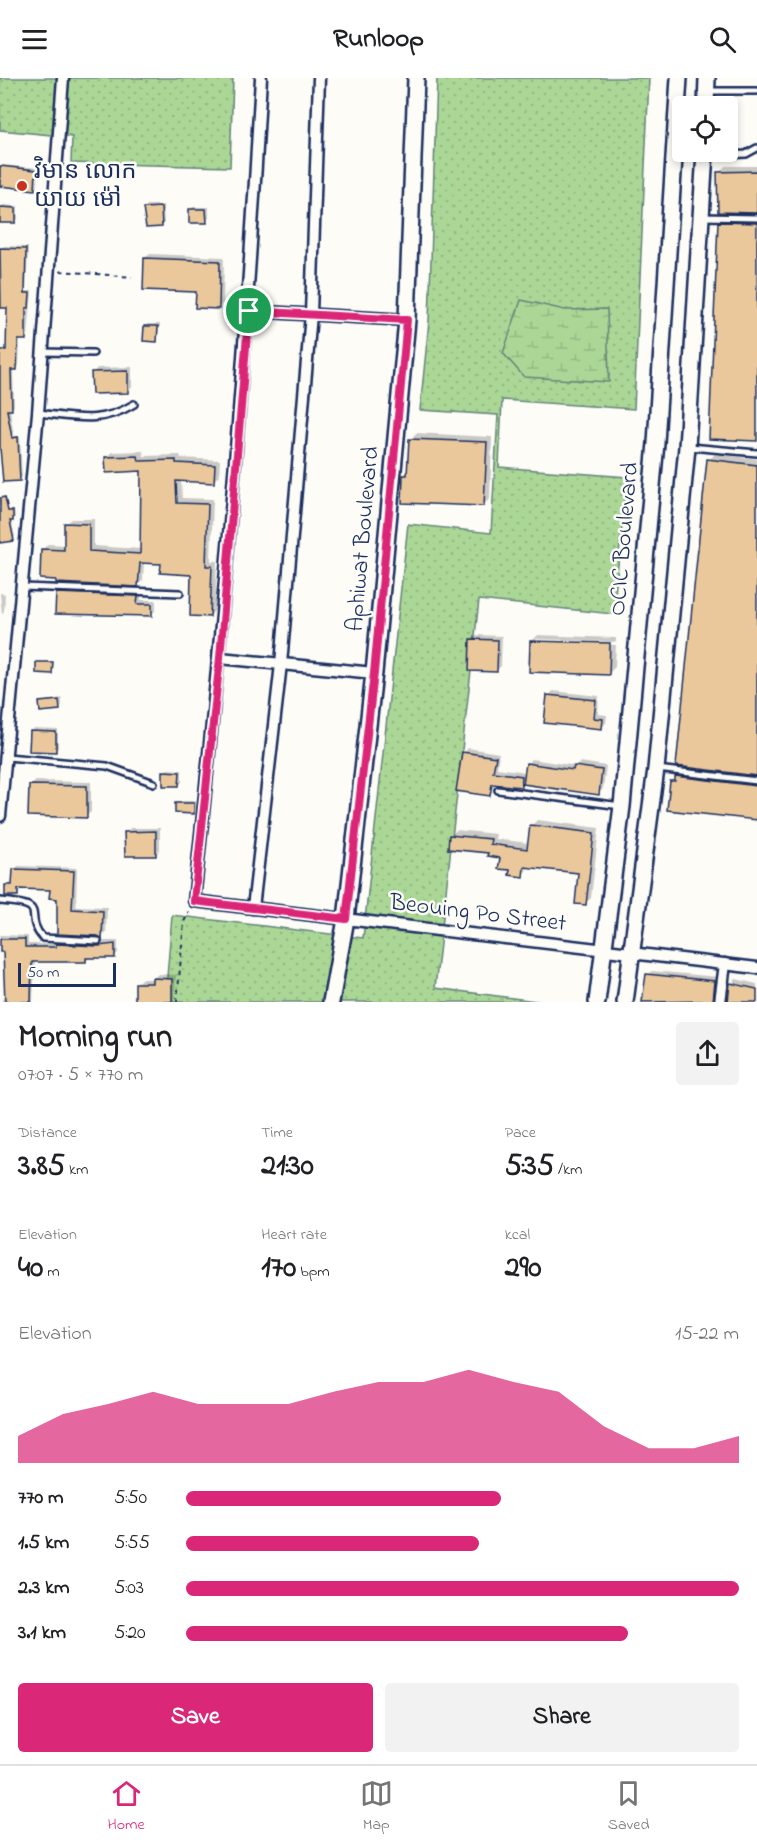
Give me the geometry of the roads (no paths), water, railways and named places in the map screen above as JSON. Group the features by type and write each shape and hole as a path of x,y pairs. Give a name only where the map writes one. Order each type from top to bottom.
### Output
{"street":[{"path":"0,816 38,413 63,78"},
{"path":"261,78 249,311 220,658 374,673"},
{"path":"253,908 281,664 311,314 319,78"},
{"name":"Aphiwat Boulevard","path":"332,1002 346,919 374,673 407,320 416,78"},
{"name":"OCIC Boulevard","path":"597,1002 621,806 656,443 679,78"},
{"path":"625,1002 656,769 687,447 705,162"},
{"path":"249,311 407,320"},
{"name":"Beouing Po Street","path":"220,658 194,901 757,968"},
{"path":"720,1002 725,964"}],"lane":[{"path":"707,92 757,91"},
{"path":"738,154 746,154 757,148"},
{"path":"702,217 757,218"},
{"path":"42,352 93,353"},
{"path":"38,413 97,419 116,415 134,404"},
{"path":"687,447 757,453"},
{"path":"22,587 180,593"},
{"path":"7,757 107,766 154,783"},
{"path":"656,769 757,781"},
{"path":"498,790 621,806"},
{"path":"0,901 24,903 32,907 43,938 98,941"}],"place":[{"name":"វិមាន លោក យាយ ម៉ៅ","path":"22,186"}]}
